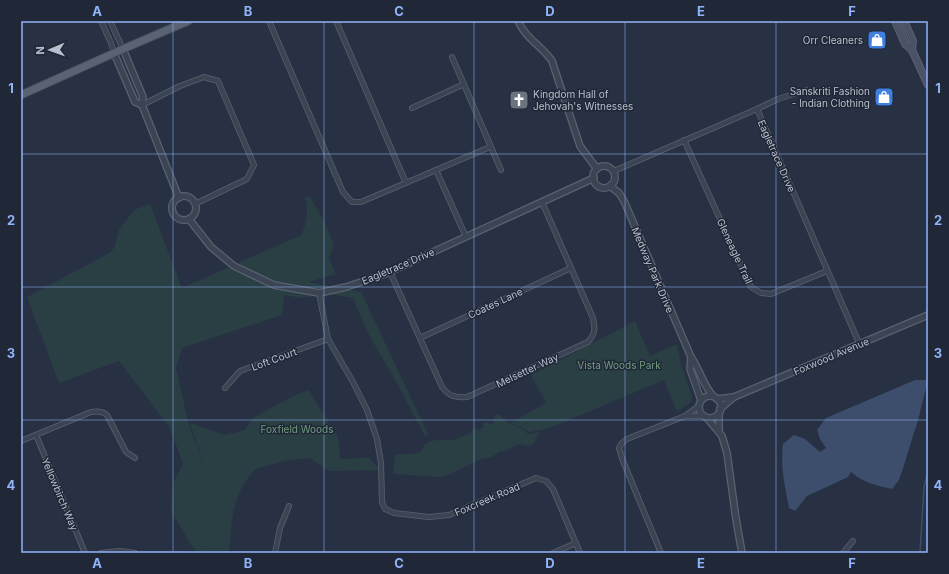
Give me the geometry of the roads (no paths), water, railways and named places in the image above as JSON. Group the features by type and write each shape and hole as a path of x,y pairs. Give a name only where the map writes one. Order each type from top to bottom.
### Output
{"main road":[{"path":"21,95 188,21"},
{"path":"895,21 905,44 912,50 928,85"},
{"path":"904,21 913,42 912,50"}],"street":[{"path":"101,21 135,102 142,105 180,86 204,77 218,82 254,165 247,179 195,204"},
{"path":"110,21 142,97 142,105 180,198"},
{"path":"269,21 343,192 349,200 356,203 361,202 490,147"},
{"path":"336,21 406,183"},
{"path":"518,21 525,34 547,54 552,62 580,146 596,169"},
{"path":"452,57 501,170"},
{"path":"412,108 464,84"},
{"path":"756,109 778,99 806,90"},
{"name":"Eagletrace Drive","path":"614,171 756,109 860,345"},
{"name":"Gleneagle Trail","path":"684,140 751,287 761,293 771,294 827,271"},
{"path":"607,166 614,171 615,179 610,186 602,187 595,182 594,174 596,169 607,166"},
{"path":"436,170 466,237"},
{"name":"Eagletrace Drive","path":"189,219 211,247 234,266 274,285 319,293 346,287 390,272 594,178"},
{"name":"Medway Park Drive","path":"610,186 619,193 624,201 691,357 698,366 708,390 715,398"},
{"path":"187,197 195,204 194,213 189,219 181,220 173,213 172,209 174,202 180,198 187,197"},
{"name":"Melsetter Way","path":"390,272 442,387 448,394 459,398 467,397 588,342 594,335 594,326 589,308 542,202"},
{"name":"Coates Lane","path":"420,338 571,268"},
{"name":"Foxcreek Road","path":"319,293 328,339 353,382 377,439 381,463 382,502 385,510 394,513 423,517 445,516 536,478 546,481 553,489 580,553"},
{"name":"Foxwood Avenue","path":"715,398 734,397 928,315"},
{"name":"Loft Court","path":"225,388 240,371 328,339"},
{"name":"Medway Park Drive","path":"691,357 690,369 701,400"},
{"path":"661,553 619,448 622,442 627,439 685,416 698,406 701,400 706,396 715,398 720,406 719,431"},
{"name":"Foxwood Avenue","path":"720,411 734,397"},
{"path":"698,406 699,410 722,436 727,453 742,553"},
{"path":"21,441 91,412 98,411 104,412 107,415 126,452 135,458"},
{"path":"685,416 714,418 720,411"},
{"name":"Yellowbirch Way","path":"36,435 85,553"},
{"path":"275,553 280,528 288,506"},
{"path":"842,553 853,541"},
{"path":"553,553 576,543"},
{"path":"101,553 135,553"}],"water":[{"path":"915,380 928,380 918,420 904,465 899,480 892,489 865,481 851,472 848,477 807,496 795,511 789,508 783,468 783,444 794,435 805,439 820,452 826,448 820,439 817,430 826,418"}],"waterway":[{"path":"920,553 924,487 928,472"}],"place":[{"name":"Orr Cleaners","path":"877,40"},
{"name":"Sanskriti Fashion - Indian Clothing","path":"884,97"},
{"name":"Kingdom Hall of Jehovah's Witnesses","path":"519,100"}],"park label":[{"name":"Vista Woods Park","path":"619,365"},
{"name":"Foxfield Woods","path":"297,429"}]}
